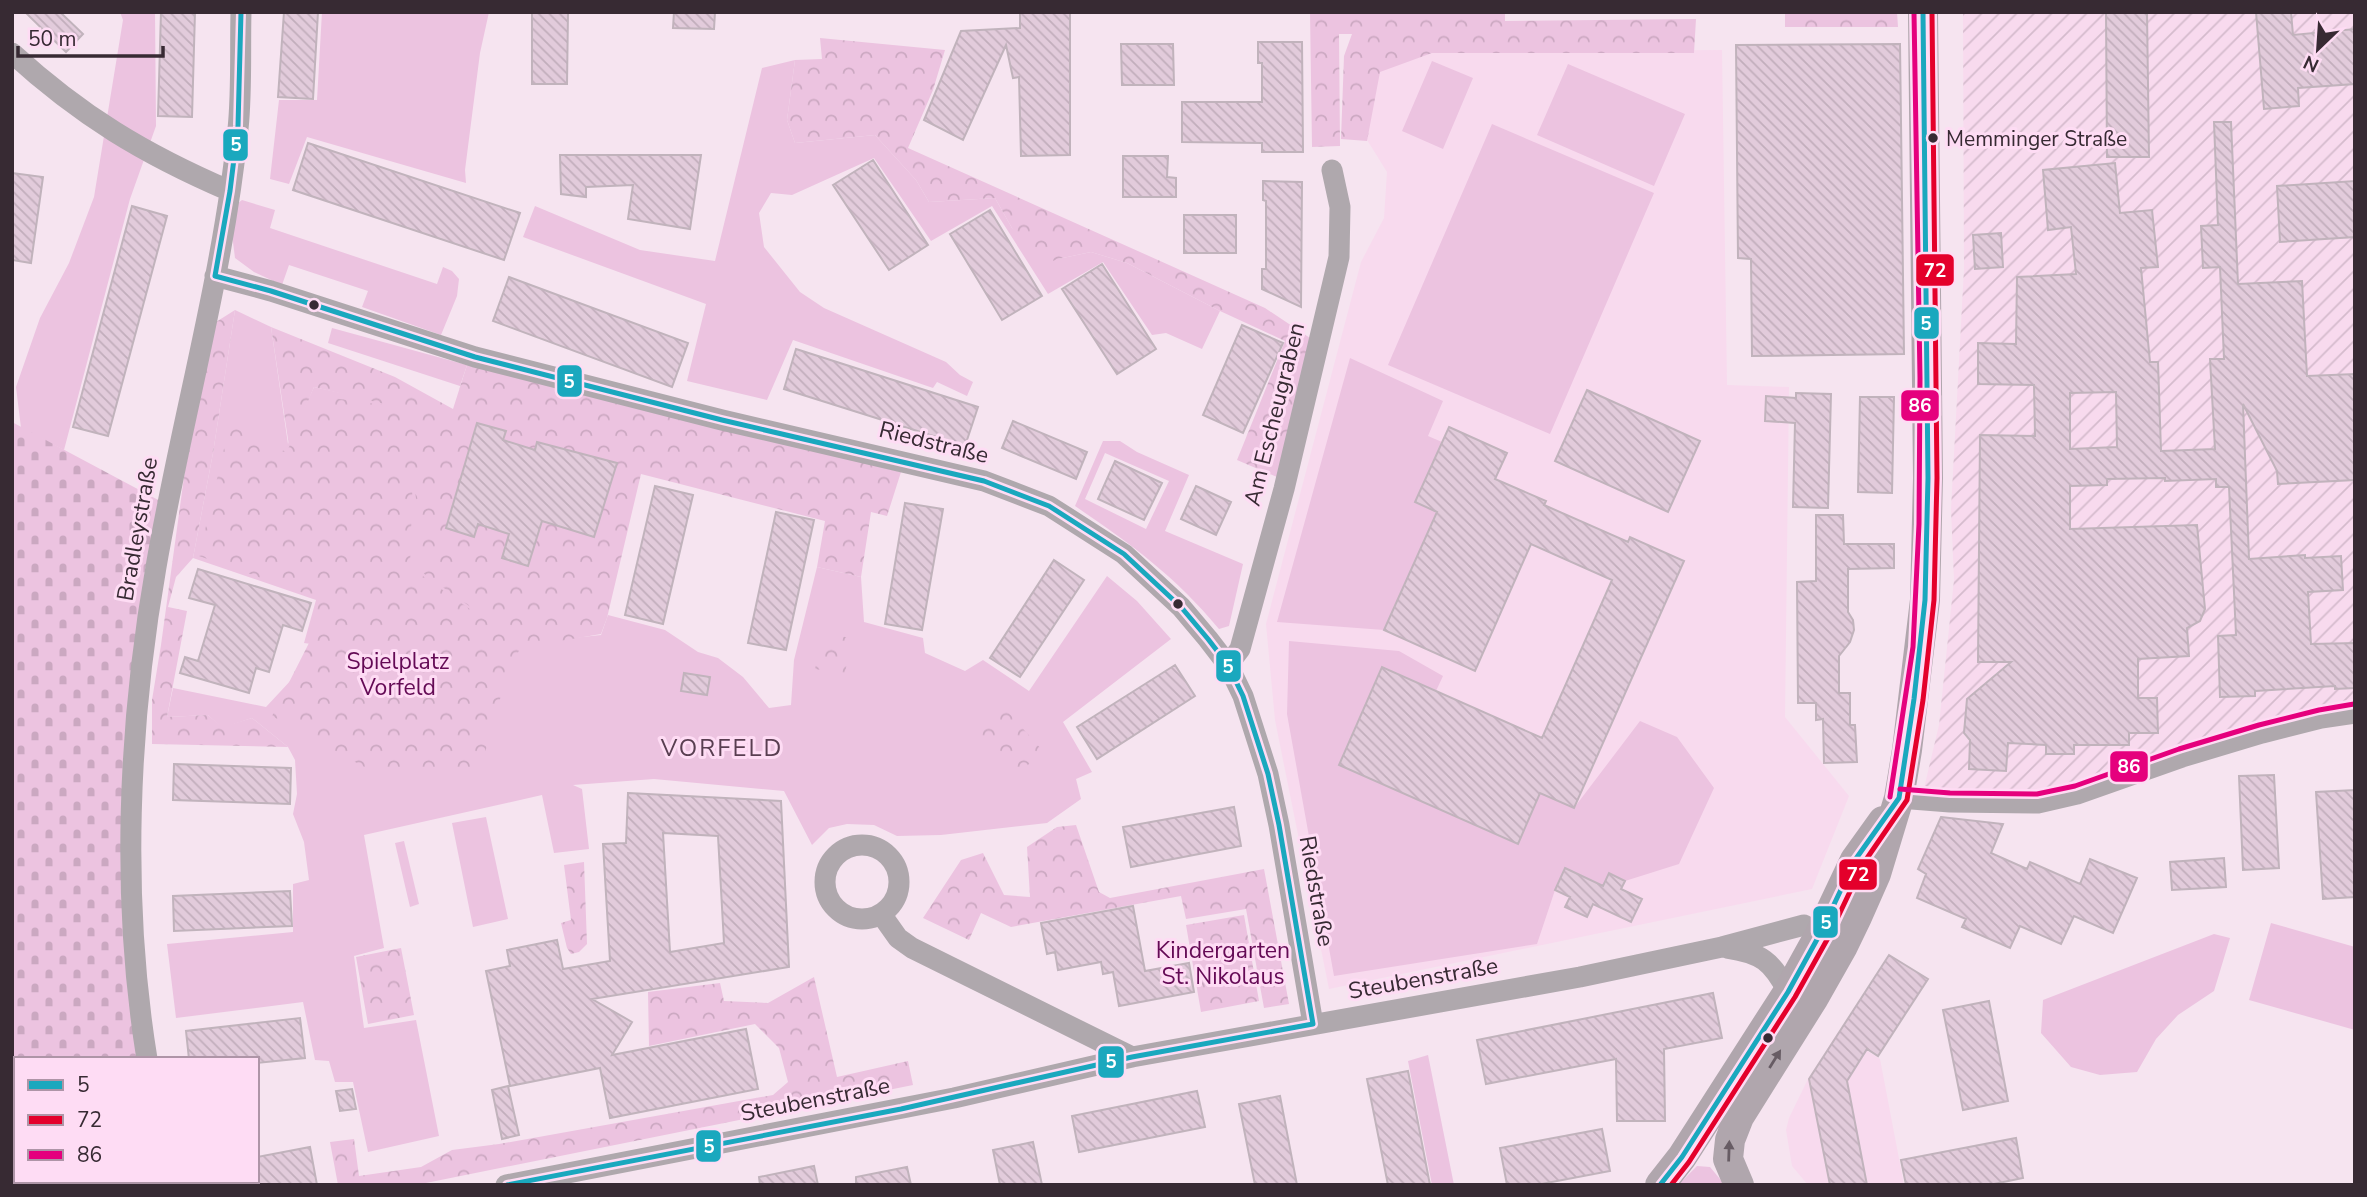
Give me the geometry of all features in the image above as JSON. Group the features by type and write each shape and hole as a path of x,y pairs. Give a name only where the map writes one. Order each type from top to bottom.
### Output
{"main road":[{"path":"1739,1185 1728,1159 1730,1140 1739,1117 1800,1021 1832,940 1855,860 1899,798 1925,600 1928,478 1923,12"},
{"path":"1660,1185 1682,1157 1788,992 1832,940"}],"street":[{"name":"Bradleystraße","path":"147,1057 136,970 131,880 135,724 155,570 230,191 238,126 241,12"},
{"path":"12,53 62,96 123,139 230,191"},
{"name":"Am Escheugraben","path":"1228,665 1240,649 1284,489 1339,257 1340,207 1332,170"},
{"name":"Riedstraße","path":"215,276 271,291 475,357 722,419 960,474 1049,506 1124,554 1181,607 1208,639 1228,665 1243,696 1268,774 1279,825 1313,1024"},
{"path":"1899,798 1950,803 2038,803 2077,794 2182,757 2262,733 2320,718 2355,713"},
{"path":"881,914 898,938 912,948 1132,1057"},
{"name":"Steubenstraße","path":"506,1185 954,1098 1132,1057 1580,977 1722,947 1804,925 1832,940"},
{"name":"Steubenstraße","path":"1722,947 1757,955 1767,961 1776,969 1788,992"}],"shaded area":[{"path":"1963,12 2355,12 2355,713 2038,803 1921,801 1939,725 1954,580 1951,509 1964,269"},
{"path":"1722,50 1727,385 1789,387 1785,717 1849,796 1812,889 1329,989 1275,720 1266,624 1361,262 1384,218 1387,172 1359,127 1371,52"},
{"path":"1838,1032 1880,1059 1904,1185 1808,1185 1792,1166 1786,1130 1789,1118 1808,1079"}],"green space":[{"path":"120,12 155,12 156,126 130,199 64,450 21,428 16,387 40,318 69,263 94,197 123,20"},
{"path":"322,12 489,12 480,53 465,170 466,183 307,137 289,184 270,179 279,100 317,100"},
{"path":"1310,12 1505,12 1505,21 1696,19 1694,53 1432,53 1380,72 1367,141 1341,139 1344,56 1352,34 1339,34 1340,146 1312,147"},
{"path":"1785,12 1897,12 1898,27 1785,27"},
{"path":"820,38 945,50 933,90 908,148 1265,308 1310,338 1277,477 1237,460 1285,341 1127,263 1091,252 1042,265 1012,228 995,198 929,202 916,180 875,135 795,143 787,120 795,60 822,59"},
{"path":"795,60 787,120 795,143 875,135 916,180 929,202 995,198 1012,228 1058,259 1091,252 1127,263 1220,311 1202,349 1166,333 1152,335 1103,262 1048,294 992,206 931,241 874,158 792,195 771,193 759,213 764,247 800,292 824,308 946,362 960,375 973,382 967,396 937,382 933,388 793,340 767,400 687,381 706,304 523,237 535,206 640,250 715,261 762,68"},
{"path":"1432,61 1473,78 1443,149 1402,131"},
{"path":"1568,64 1685,114 1654,186 1537,135"},
{"path":"1492,124 1654,193 1550,434 1388,365"},
{"path":"242,200 275,210 270,228 437,284 443,267 452,271 459,279 457,296 441,335 362,307 368,291 289,265 282,285 254,272 235,258 233,207"},
{"name":"Spielplatz Vorfeld","path":"235,310 271,327 288,444 314,387 396,405 413,453 572,638 601,635 608,615 665,630 698,652 718,658 743,677 769,708 791,705 794,660 817,567 861,577 864,622 923,638 925,653 965,671 983,660 1029,691 1107,576 1137,601 1171,639 1063,722 1092,772 1076,779 1081,799 1047,823 941,835 897,836 874,825 847,824 829,828 812,845 784,791 654,779 573,785 582,789 589,849 554,853 542,795 364,835 384,948 354,956 364,1028 416,1020 439,1136 368,1152 353,1082 335,1082 329,1061 315,1060 303,1002 176,1018 167,944 293,932 293,884 309,880 304,842 293,814 297,794 295,760 288,747 252,718 222,728 208,715 167,717 173,688 266,707 306,664 311,644 304,643 316,600 193,558 213,453"},
{"path":"235,310 213,453 193,558 176,577 168,607 187,611 167,717 208,715 222,727 252,718 288,747 152,744 152,700 185,470 216,322"},
{"name":"Spielplatz Vorfeld","path":"271,327 395,377 453,409 467,365 901,472 887,516 871,512 861,577 817,567 825,521 641,474 601,634 531,646 511,636 423,573 413,468 410,567 521,645 491,722 482,771 366,768 272,716 311,639 318,598 199,556 230,423 286,452 319,396 397,407 314,387 289,446"},
{"path":"332,328 467,365 460,386 328,343"},
{"path":"1350,358 1443,401 1428,436 1442,442 1415,502 1437,512 1384,630 1277,622"},
{"path":"12,422 162,502 145,570 132,715 139,1057 14,1057 14,1183 114,1185 12,1185"},
{"path":"1103,441 1120,441 1137,452 1189,475 1165,531 1243,564 1229,626 1219,629 1186,593 1152,562 1075,506","holes":["1105,453 1169,481 1146,529 1085,499"]},
{"path":"822,633 851,638 845,674 815,669"},
{"path":"1289,641 1399,651 1443,676 1436,691 1382,667 1339,765 1517,844 1540,793 1574,808 1640,721 1677,737 1714,788 1679,864 1625,881 1609,874 1598,894 1580,876 1564,869 1537,944 1334,976 1287,714"},
{"path":"999,702 1043,751 1016,776 971,727"},
{"path":"486,817 508,919 473,927 452,823"},
{"path":"1076,825 1099,892 1110,898 1264,869 1289,1004 1264,1008 1246,909 1186,919 1181,896 1011,927 981,913 969,940 923,918 961,860 983,853 1004,895 1030,897 1027,847 1057,827"},
{"path":"404,841 419,904 410,907 395,843"},
{"path":"584,862 587,944 579,952 571,954 561,923 571,920 564,865"},
{"name":"Kindergarten St. Nikolaus","path":"1244,915 1259,1001 1201,1012 1186,925"},
{"path":"2271,923 2355,947 2355,1030 2249,1000"},
{"path":"2214,934 2230,938 2214,991 2178,1015 2156,1039 2137,1072 2100,1075 2071,1067 2041,1033 2043,1000"},
{"path":"401,948 414,1015 368,1024 356,957"},
{"path":"814,977 837,1077 908,1061 913,1085 416,1185 338,1185 330,1142 354,1139 359,1176 421,1167 452,1150 773,1095 788,1082 779,1048 755,1024 649,1046 648,992 720,983 724,1001 768,1003"},
{"path":"1428,1055 1454,1185 1432,1185 1408,1061"},
{"path":"1697,1166 1710,1167 1725,1185 1678,1185"}],"building":[{"path":"25,12 60,12 83,34 66,52"},
{"path":"161,12 195,12 192,117 158,116"},
{"path":"284,12 318,12 313,99 278,97"},
{"path":"532,12 568,12 567,84 532,84"},
{"path":"674,12 715,12 714,29 673,28"},
{"path":"1020,12 1070,12 1070,155 1021,156 1019,77 1013,78 1006,45 963,140 924,120 961,31 1020,28"},
{"path":"2106,12 2147,12 2149,157 2107,157"},
{"path":"2256,12 2291,12 2293,35 2355,29 2355,84 2298,88 2299,106 2264,109"},
{"path":"1258,42 1302,42 1303,152 1262,152 1262,143 1182,142 1182,102 1262,102 1262,63 1258,63"},
{"path":"1121,44 1173,44 1174,85 1122,85"},
{"path":"1900,44 1904,354 1752,356 1751,259 1738,258 1736,45"},
{"path":"2214,122 2231,122 2238,284 2302,281 2307,376 2355,374 2355,480 2278,484 2277,471 2243,404 2249,559 2305,555 2305,558 2341,556 2343,590 2308,592 2311,644 2355,643 2355,688 2335,689 2335,686 2255,691 2255,696 2220,697 2218,636 2236,635 2229,487 2216,487 2216,479 2165,481 2165,478 2107,479 2107,485 2070,486 2070,529 2197,525 2205,609 2200,621 2187,628 2189,656 2138,659 2138,698 2157,698 2158,733 2129,733 2129,745 2074,745 2074,754 2046,754 2046,745 2008,743 2006,771 1969,769 1970,740 1964,733 1967,699 2011,662 1978,662 1980,435 2035,436 2034,385 1978,384 1978,343 2016,344 2017,277 2076,274 2071,227 2048,230 2043,170 2115,163 2120,213 2152,210 2158,267 2141,268 2150,362 2158,362 2161,451 2215,449 2210,359 2224,359 2220,267 2203,268 2201,226 2218,225","holes":["2116,392 2117,447 2070,449 2070,393"]},
{"path":"308,143 520,213 504,260 293,190"},
{"path":"560,155 701,155 690,229 628,219 633,185 586,187 586,197 561,194"},
{"path":"1123,156 1168,156 1167,177 1176,178 1176,197 1123,197"},
{"path":"873,160 928,245 889,270 833,185"},
{"path":"12,173 43,177 31,263 12,260"},
{"path":"1263,181 1302,182 1301,307 1262,289 1262,269 1266,269 1266,201 1263,200"},
{"path":"2355,181 2355,237 2280,242 2277,186"},
{"path":"132,206 167,216 108,436 73,427"},
{"path":"990,210 1042,296 1002,320 950,234"},
{"path":"1184,215 1236,215 1236,253 1184,253"},
{"path":"2001,233 2003,267 1975,269 1973,235"},
{"path":"1102,264 1156,349 1117,374 1062,289"},
{"path":"509,277 688,343 672,387 493,321"},
{"path":"1242,325 1283,343 1243,433 1203,415"},
{"path":"796,349 978,407 965,446 784,389"},
{"path":"1587,390 1700,441 1668,512 1555,461"},
{"path":"1796,393 1831,394 1828,508 1793,507 1795,423 1765,421 1766,396 1796,398"},
{"path":"1860,397 1894,397 1892,493 1858,492"},
{"path":"1013,421 1087,452 1076,479 1002,448"},
{"path":"477,423 506,431 503,440 535,450 537,442 617,463 594,537 542,521 528,566 502,558 509,534 478,524 474,537 446,528"},
{"path":"1449,427 1507,453 1495,479 1546,501 1544,505 1628,542 1630,537 1684,561 1574,808 1540,793 1518,844 1339,765 1382,667 1542,738 1612,580 1531,544 1475,671 1384,630 1437,512 1415,502"},
{"path":"1115,461 1162,483 1144,520 1098,499"},
{"path":"655,486 693,495 663,624 625,615"},
{"path":"1196,486 1231,502 1216,535 1181,519"},
{"path":"905,503 943,509 922,630 885,624"},
{"path":"776,512 814,520 786,650 748,643"},
{"path":"1816,515 1843,515 1844,544 1894,544 1894,568 1848,569 1848,612 1853,620 1854,630 1850,642 1839,656 1839,693 1850,693 1850,725 1855,725 1857,762 1824,763 1823,719 1816,720 1816,703 1798,703 1797,582 1816,581"},
{"path":"1054,560 1084,580 1020,677 990,658"},
{"path":"198,569 311,603 302,631 283,625 269,672 256,668 249,693 180,673 185,657 198,661 215,605 189,598"},
{"path":"1175,665 1195,696 1097,759 1077,727"},
{"path":"684,673 710,677 707,695 681,691"},
{"path":"174,764 291,768 290,804 173,800"},
{"path":"2274,775 2279,868 2243,870 2239,776"},
{"path":"2355,790 2355,897 2323,899 2316,792"},
{"path":"628,793 781,801 789,967 592,999 632,1022 612,1055 746,1029 758,1089 610,1118 600,1068 510,1086 486,971 510,966 507,950 557,940 563,969 610,961 603,844 626,843","holes":["663,833 718,836 724,943 670,952"]},
{"path":"1234,807 1241,846 1131,867 1123,827"},
{"path":"1941,817 2003,824 1991,853 2027,869 2030,862 2080,884 2090,859 2137,878 2113,933 2074,916 2061,944 2020,926 2010,948 1962,927 1966,919 1917,898 1926,874 1918,869"},
{"path":"2224,858 2226,887 2172,890 2170,862"},
{"path":"1565,868 1603,886 1609,873 1625,881 1621,889 1642,899 1631,922 1593,904 1587,917 1565,907 1570,897 1555,890"},
{"path":"290,891 292,926 174,931 173,896"},
{"name":"Kindergarten St. Nikolaus","path":"1133,906 1145,971 1189,963 1194,992 1119,1006 1113,972 1103,974 1101,962 1058,970 1055,952 1047,954 1041,923"},
{"path":"1889,955 1928,979 1878,1056 1867,1049 1847,1081 1867,1185 1830,1185 1809,1079"},
{"path":"1713,993 1722,1038 1664,1049 1665,1121 1617,1121 1616,1059 1486,1084 1477,1040"},
{"path":"1989,1001 2008,1101 1963,1110 1943,1010"},
{"path":"300,1018 305,1058 259,1063 259,1057 189,1057 186,1031"},
{"path":"1408,1071 1430,1185 1388,1185 1367,1079"},
{"path":"508,1086 519,1135 502,1139 492,1090"},
{"path":"352,1089 356,1109 340,1111 336,1091"},
{"path":"1197,1091 1205,1127 1079,1152 1072,1116"},
{"path":"1280,1096 1297,1185 1255,1185 1239,1104"},
{"path":"1602,1129 1610,1171 1536,1185 1507,1185 1500,1148"},
{"path":"2016,1138 2023,1178 1989,1185 1906,1185 1901,1160"},
{"path":"1033,1142 1042,1185 1000,1185 993,1150"},
{"path":"310,1147 317,1185 257,1185 259,1157"},
{"path":"814,1166 818,1185 760,1185 759,1177"},
{"path":"907,1167 911,1185 856,1185 856,1177"}],"transit line":[{"name":"5","path":"215,276 238,126 241,12"},
{"name":"86","path":"1890,797 1913,647 1919,524 1920,378 1914,12"},
{"name":"5","path":"1660,1185 1682,1157 1788,992 1820,934 1855,860 1899,798 1925,600 1928,478 1923,12"},
{"name":"72","path":"1671,1185 1689,1162 1795,997 1828,938 1863,864 1907,800 1923,700 1934,600 1937,478 1932,12"},
{"name":"5","path":"215,276 271,291 475,357 722,420 984,481 1049,506 1124,554 1181,607 1208,639 1228,665 1243,696 1268,774 1279,825 1313,1024"},
{"name":"86","path":"1900,789 1950,793 2037,794 2075,786 2179,749 2259,725 2354,704"},
{"name":"5","path":"507,1185 901,1109 1132,1057 1313,1024"}],"place":[{"name":"Memminger Straße","path":"1933,138"}],"district":[{"name":"VORFELD","path":"722,748"}]}
